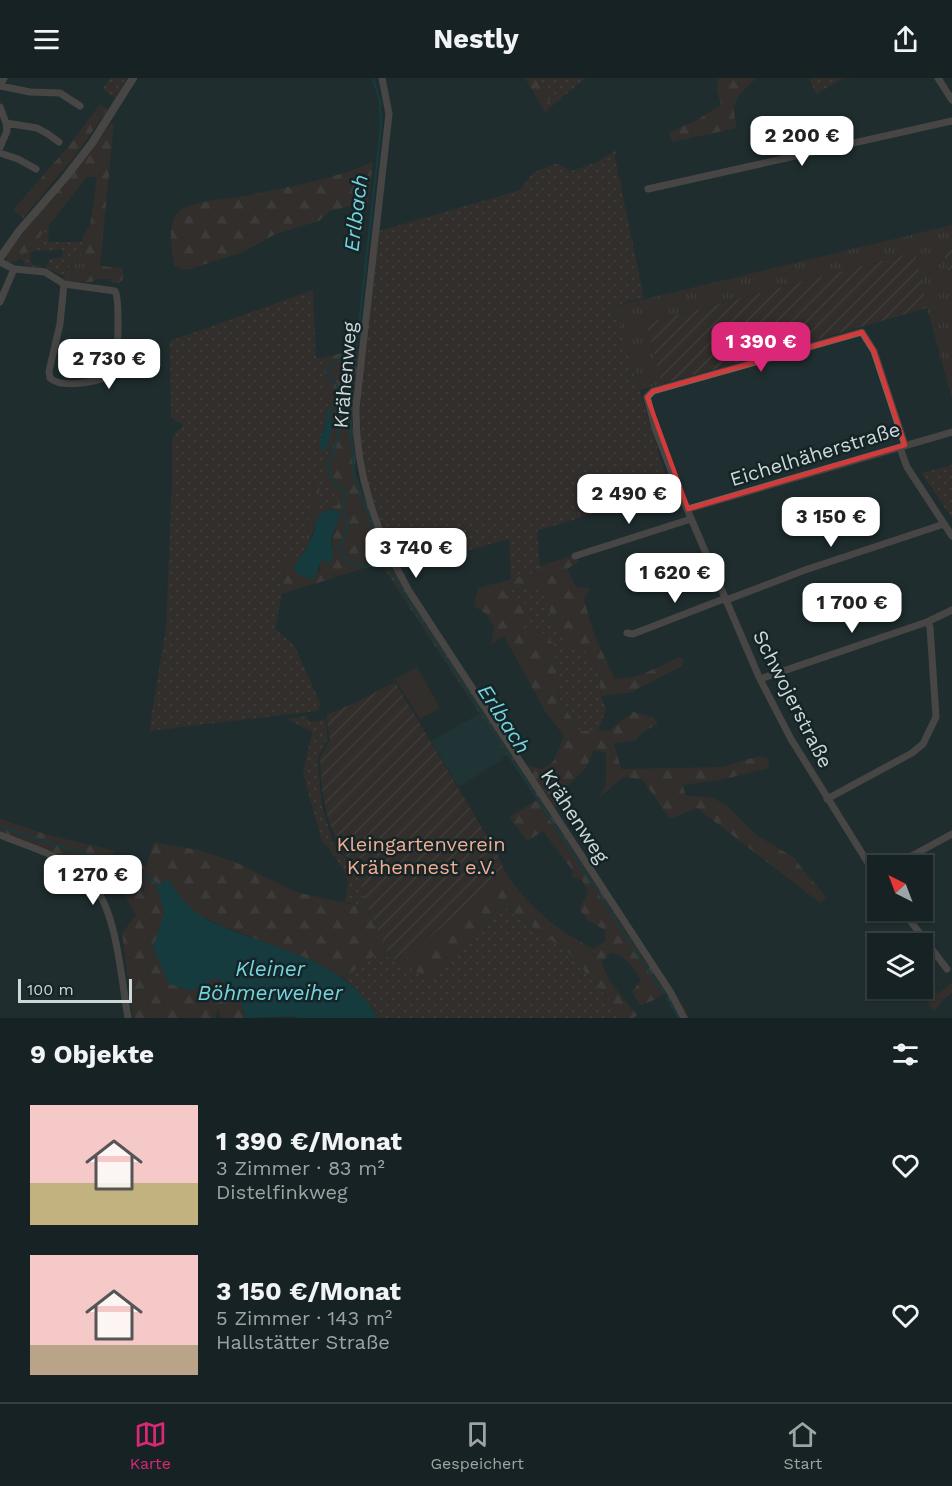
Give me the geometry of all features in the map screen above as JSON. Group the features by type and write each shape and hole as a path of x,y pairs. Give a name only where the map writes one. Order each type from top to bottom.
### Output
{"street":[{"path":"4,78 0,86 30,92 60,93 80,106"},
{"path":"64,284 60,324 50,378 57,382 76,384 109,376 115,369 118,295 111,289 64,284 45,272 14,269 0,260 19,231 92,143 133,78"},
{"name":"Krähenweg","path":"382,78 389,114 356,408 357,452 369,501 398,571 409,591 671,993 684,1018"},
{"path":"938,78 952,100"},
{"path":"0,107 8,131 0,147"},
{"path":"648,189 952,121"},
{"path":"6,123 37,128 59,142"},
{"path":"0,153 18,159 36,169"},
{"path":"0,302 14,269"},
{"name":"Schwojerstraße","path":"867,861 791,739 760,679 691,519 656,431 647,397 651,392 862,332 874,351 903,446"},
{"name":"Eichelhäherstraße","path":"688,509 952,432"},
{"path":"903,446 907,467 952,536"},
{"path":"575,555 691,519"},
{"path":"627,633 633,634 724,599 944,524"},
{"path":"760,679 927,622 952,610"},
{"path":"827,799 912,753 923,744 930,732 936,717 930,627 927,622"},
{"path":"913,855 952,834"},
{"path":"0,835 55,856 87,877 101,894 111,918 128,1018"},
{"path":"910,921 947,969"}],"highlighted area":[{"path":"862,332 874,351 905,445 688,509 647,397 653,391"}],"shaded area":[{"path":"479,714 507,756 459,787 431,741"}],"green space":[{"path":"110,78 127,78 115,98 103,89"},
{"path":"525,78 537,78 552,106 545,112"},
{"path":"537,78 585,78 552,106"},
{"path":"719,78 757,78 740,94 735,104 737,128 672,142 669,132 695,121 721,105 717,89"},
{"path":"809,78 850,78 842,79 816,94"},
{"path":"100,104 108,109 75,156 23,218 13,210 68,147"},
{"path":"111,123 114,123 100,266 123,268 123,279 119,283 112,283 110,279 85,282 91,270 86,264 74,263 76,257 83,254 83,235 90,226 97,177 87,177 22,259 10,263 7,261 6,256"},
{"path":"616,150 615,157 644,298 608,308 620,324 670,490 537,531 540,566 533,573 511,579 509,539 428,562 400,566 427,615 687,1012 688,1018 681,1018 561,830 507,756 383,567 399,565 372,500 360,452 359,409 379,231 520,190 533,173 557,163 571,171 595,163"},
{"path":"373,162 368,204 330,211 319,221 276,234 243,252 190,269 182,269 175,265 171,245 172,223 178,212 184,208 201,202 312,182"},
{"path":"49,225 48,242 83,242 83,254 76,257 63,276 46,268 50,259 61,257 63,250 30,253 31,264 42,268 25,266 22,259"},
{"path":"952,225 952,249 943,251 952,284 952,399 927,308 915,252 646,323 662,384 640,390 620,324 608,308"},
{"path":"952,249 952,284 943,251"},
{"path":"915,252 927,308 662,384 646,323"},
{"path":"74,263 86,264 90,267 89,278 85,282 67,281 63,276"},
{"path":"313,290 316,358 322,358 330,408 327,411 324,430 320,437 320,449 329,441 332,429 333,439 327,457 330,483 342,492 338,504 322,513 315,522 320,487 314,483 305,551 284,564 282,594 275,629 294,645 321,705 317,711 149,731 166,627 172,439 182,427 182,423 175,421 171,416 170,341"},
{"path":"359,349 352,421 356,475 390,566 368,567 282,594 284,564 304,552 294,567 319,573 321,562 333,545 333,536 339,516 338,512 330,509 338,504 342,493 330,483 324,473 333,439 322,358"},
{"path":"952,465 952,518 921,473"},
{"path":"314,482 320,486 317,510 314,529 305,550"},
{"path":"570,556 580,561 567,569 576,587 590,588 584,600 595,637 615,679 655,669 679,657 684,660 682,666 634,692 601,696 598,671 586,651 565,647 563,635 553,625 547,599 536,585 508,591 505,601 531,604 524,628 545,634 559,651 554,655 560,701 580,731 610,730 633,712 653,717 658,723 642,733 636,740 614,743 621,769 723,767 759,756 768,758 769,768 720,780 683,785 685,795 713,798 726,805 755,834 793,857 826,897 820,903 697,808 670,819 642,779 623,777 599,798 606,784 606,753 594,750 586,768 562,791 555,810 524,764 542,769 553,762 564,736 545,711 504,636 491,645 494,627 485,613 474,606 478,588 533,573 540,566"},
{"path":"536,585 547,599 553,625 563,635 565,646 586,651 598,671 601,696 606,710 598,731 580,732 560,701 554,654 558,652 545,634 524,628 504,601 508,591"},
{"path":"417,667 440,708 420,719 395,679"},
{"name":"Kleingartenverein Krähennest e.V.","path":"395,682 497,853 505,871 401,963 390,957 368,908 354,867 339,845 328,819 322,789 320,758 330,740 326,715"},
{"path":"306,716 310,722 325,720 328,739 318,758 321,802 333,843 354,867 368,908 345,902 348,883 344,871 322,842 303,773 312,732 288,719"},
{"path":"539,799 666,992 642,1005 632,992 641,980 625,959 611,953 601,962 611,983 637,1015 634,1018 625,1018 568,952 502,905 430,979 401,963 505,871 533,906 556,926 594,949 605,941 605,930 589,921 579,909 588,893 582,880 571,877 573,871 543,831 527,841 509,817"},
{"path":"0,819 45,834 115,851 110,859 86,872 58,854 0,832"},
{"path":"154,842 198,850 233,861 296,892 368,908 390,957 374,956 344,978 315,962 197,914 178,894 157,886 165,912 153,948 192,991 215,977 236,989 245,1015 244,1018 221,1018 218,1009 215,1018 133,1018 122,933 136,915 115,882 120,859 146,867"},
{"path":"502,905 568,952 625,1018 378,1018 373,1009 344,978 374,956 390,957 430,979"},
{"path":"952,982 952,993 943,999 934,1012 925,999 933,999 933,986 938,994"}],"water":[{"path":"330,408 331,435 324,451 320,449 320,437 324,430 327,411"},
{"path":"330,509 338,512 340,516 331,538 333,560 327,564 323,559 312,580 296,573 294,567 315,531 315,522 322,513"},
{"name":"Kleiner Böhmerweiher","path":"168,879 189,907 206,919 313,961 332,971 349,983 365,999 378,1018 300,1018 293,1016 244,1018 236,989 215,978 192,991 169,984 153,948 164,912 157,886"}],"waterway":[{"name":"Erlbach","path":"373,78 380,101 381,127 355,353 336,360 327,372 330,379 337,384 338,398 330,408 338,425 338,439 328,470 335,484 346,492 342,509 348,524 339,549 350,564 388,566 595,888"},
{"name":"Erlbach","path":"355,353 350,418 354,477 388,566"},
{"name":"Erlbach","path":"338,398 345,392 351,391"},
{"path":"0,827 104,860 144,875 160,886"},
{"name":"Erlbach","path":"598,892 630,943"},
{"name":"Erlbach","path":"632,947 664,993"},
{"name":"Erlbach","path":"667,998 679,1018"}]}
